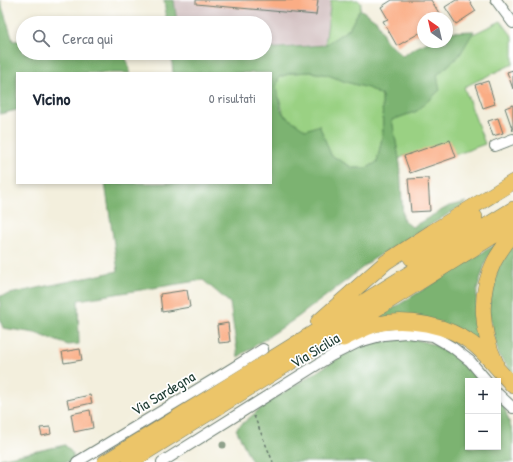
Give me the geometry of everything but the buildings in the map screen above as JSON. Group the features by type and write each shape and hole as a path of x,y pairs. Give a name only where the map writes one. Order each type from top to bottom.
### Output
{"highway":[{"path":"290,355 324,316 386,262 513,182"},
{"path":"324,316 412,257 513,193"},
{"path":"130,462 513,209"},
{"path":"105,462 513,224"},
{"path":"509,381 497,364 488,342 484,322 483,301 488,277 493,264 513,234"},
{"path":"290,355 377,324 404,321 430,325 454,333 473,344 509,381"}],"street":[{"path":"496,0 513,22"},
{"path":"495,146 513,139"},
{"name":"Via Sicilia","path":"162,462 331,356 359,342 384,335 406,333 433,336 452,347 470,361 484,378"},
{"name":"Via Sardegna","path":"77,462 263,349"},
{"path":"501,397 513,408"}],"path":[{"path":"250,407 273,462"}],"shaded area":[{"path":"174,0 331,0 325,45 272,49 272,16 176,16"}],"green space":[{"path":"0,0 13,41 16,41 16,60 126,60 128,63 130,72 16,72 16,110 0,114"},
{"path":"164,0 174,0 176,16 166,16"},
{"path":"331,0 358,0 361,3 360,9 349,29 325,45"},
{"path":"360,9 377,21 386,41 403,56 417,47 453,48 453,32 474,31 459,56 437,75 440,90 417,111 392,120 400,164 403,220 412,227 449,206 467,202 372,260 298,317 238,357 230,303 203,280 78,300 79,344 68,345 35,333 3,328 0,320 0,296 118,271 105,184 272,184 272,72 173,72 172,60 272,60 272,49 325,45 349,29","holes":["311,72 328,75 368,88 382,96 383,133 377,162 367,168 353,168 331,155 319,125 306,130 284,115 281,110 276,87 279,77 292,73"]},
{"path":"501,21 513,37 513,64 464,87 485,144 455,155 404,156 399,159 392,120 417,111 437,75 459,56 471,35"},
{"path":"311,72 328,75 368,88 382,96 383,133 377,162 367,168 353,168 331,155 319,125 306,131 284,115 276,87 279,77 292,73"},
{"path":"513,242 513,374 499,356 488,311 498,265"},
{"path":"496,244 486,261 477,290 476,313 486,349 379,317"},
{"path":"408,338 432,344 447,350 460,359 479,378 465,378 465,450 501,450 501,403 504,406 513,434 513,462 252,462 236,429 268,402 342,356 357,348 373,343"},
{"path":"65,445 73,454 73,462 0,462 0,459"}]}
